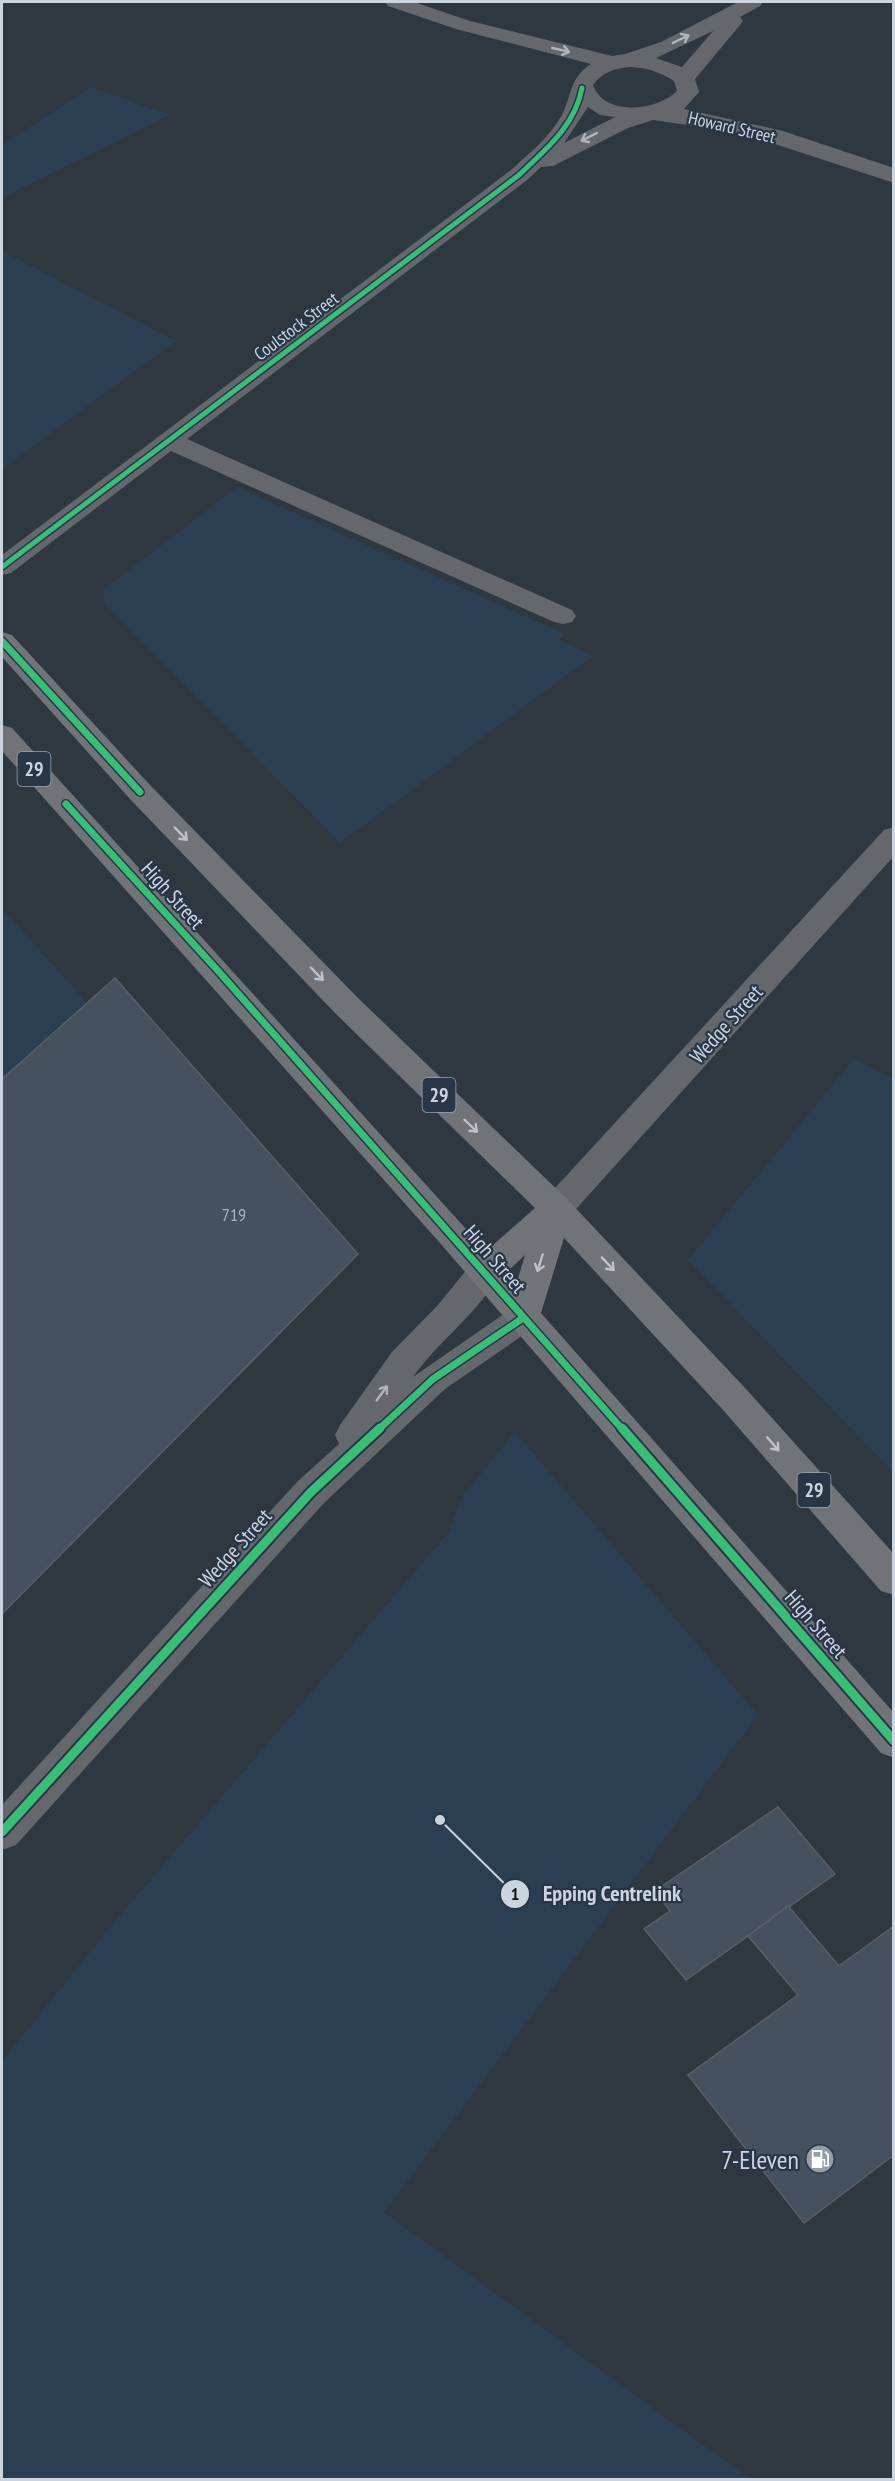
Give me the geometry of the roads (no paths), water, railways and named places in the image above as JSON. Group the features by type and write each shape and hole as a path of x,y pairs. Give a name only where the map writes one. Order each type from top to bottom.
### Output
{"main road":[{"name":"29","path":"2,641 140,792 348,1007 556,1209 735,1400 894,1580"},
{"name":"High Street","path":"2,734 213,965 738,1560 894,1741"},
{"name":"Wedge Street","path":"484,1272 556,1209"},
{"name":"Wedge Street","path":"523,1318 556,1209"}],"street":[{"path":"395,2 463,25 620,62"},
{"path":"463,25 571,79 668,46 751,3"},
{"path":"685,81 751,3"},
{"name":"Howard Street","path":"620,62 661,65 736,112 812,147"},
{"name":"Howard Street","path":"571,79 595,104 617,112 674,114 722,123 812,147 894,176"},
{"name":"Coulstock Street","path":"2,567 519,175 565,128 581,104 571,79"},
{"name":"Coulstock Street","path":"519,175 595,134 676,105 688,92 685,81"},
{"path":"170,441 562,616"},
{"name":"Wedge Street","path":"556,1209 894,837"},
{"name":"Wedge Street","path":"311,1492 404,1362 450,1314 484,1272"},
{"name":"Wedge Street","path":"2,1832 311,1492 434,1378 523,1318"}],"place":[{"name":"Epping Centrelink","path":"440,1820"},
{"name":"7-Eleven","path":"820,2159"}]}
